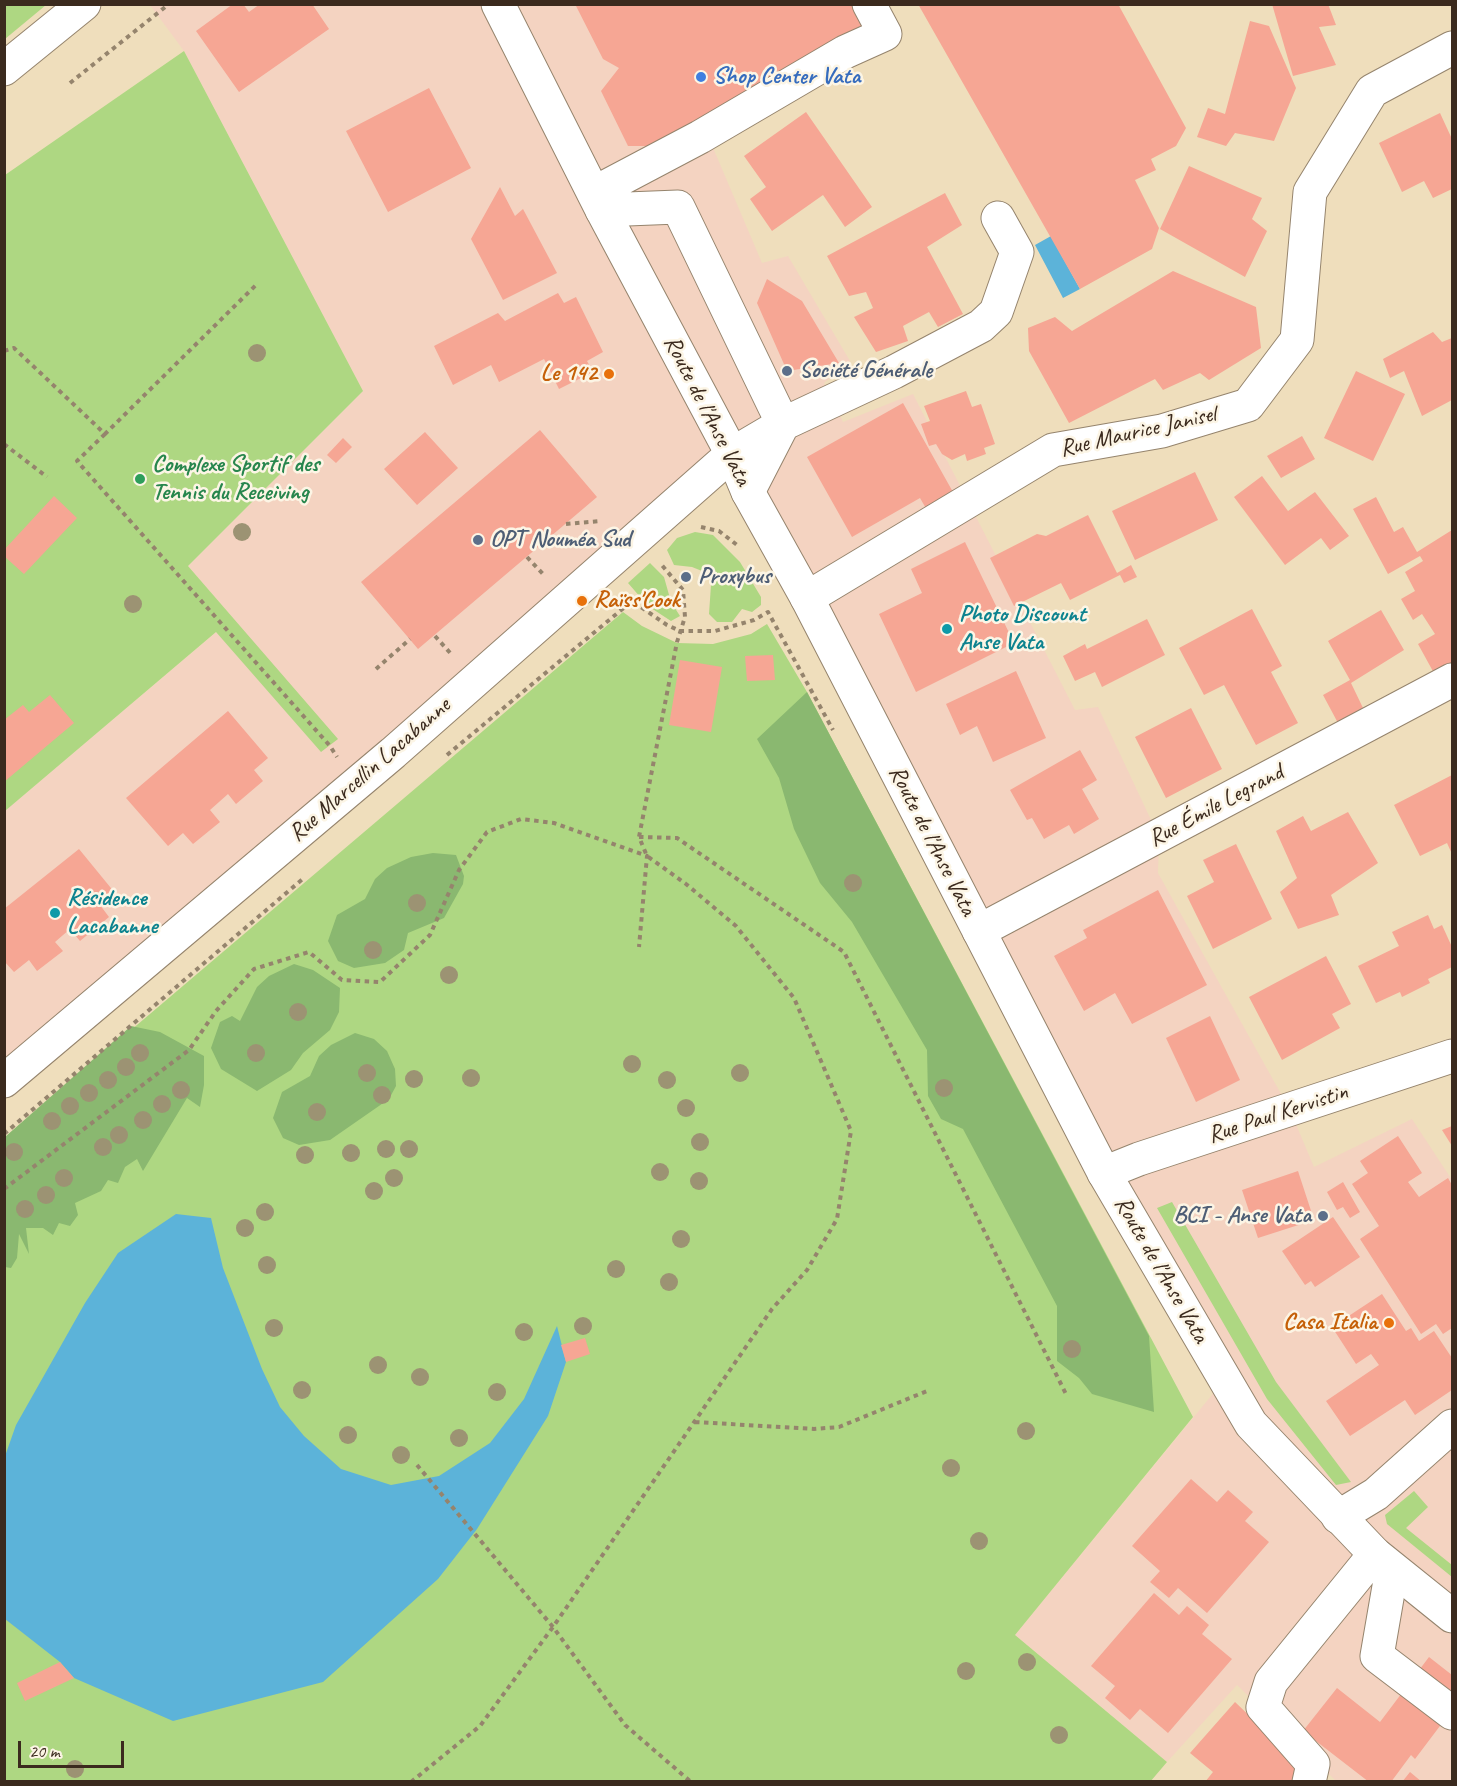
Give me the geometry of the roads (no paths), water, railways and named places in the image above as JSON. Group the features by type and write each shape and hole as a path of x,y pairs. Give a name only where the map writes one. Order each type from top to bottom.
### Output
{"street":[{"path":"4,69 84,4"},
{"name":"Route de l'Anse Vata","path":"498,4 598,202 732,454 748,492 807,598 1104,1173 1251,1424 1338,1517 1383,1561 1452,1616"},
{"path":"598,202 700,137 845,52 885,34 868,4"},
{"name":"Rue Maurice Janisel","path":"807,598 1053,450 1162,431 1248,405 1297,340 1310,192 1372,91 1452,48"},
{"path":"598,202 678,207 783,424 748,492"},
{"name":"Rue Marcellin Lacabanne","path":"4,1082 393,753 732,454 783,424 894,372 981,326 996,312 1017,252 998,218"},
{"name":"Rue Émile Legrand","path":"979,931 1452,681"},
{"name":"Rue Paul Kervistin","path":"1104,1173 1139,1159 1452,1056"},
{"path":"1338,1517 1376,1494 1452,1426"},
{"path":"1383,1561 1377,1656 1452,1713"},
{"path":"1309,1782 1313,1764 1263,1707 1271,1682 1383,1561"}],"water":[{"path":"1051,236 1080,289 1063,298 1035,245"},
{"path":"176,1214 211,1218 223,1268 262,1369 280,1407 304,1436 341,1469 391,1485 439,1476 490,1443 524,1399 557,1326 566,1362 548,1416 477,1529 438,1579 323,1682 173,1721 74,1678 60,1662 5,1619 4,1459 16,1425 85,1303 118,1253"}],"place":[{"name":"Shop Center Vata","path":"701,77"},
{"name":"Société Générale","path":"787,371"},
{"name":"Le 142","path":"609,374"},
{"name":"Complexe Sportif des Tennis du Receiving","path":"140,479"},
{"name":"OPT Nouméa Sud","path":"478,540"},
{"name":"Proxybus","path":"686,577"},
{"name":"Raïss'Cook","path":"582,601"},
{"name":"Photo Discount Anse Vata","path":"947,629"},
{"name":"Résidence Lacabanne","path":"55,913"},
{"name":"BCI - Anse Vata","path":"1323,1216"},
{"name":"Casa Italia","path":"1389,1323"}]}
